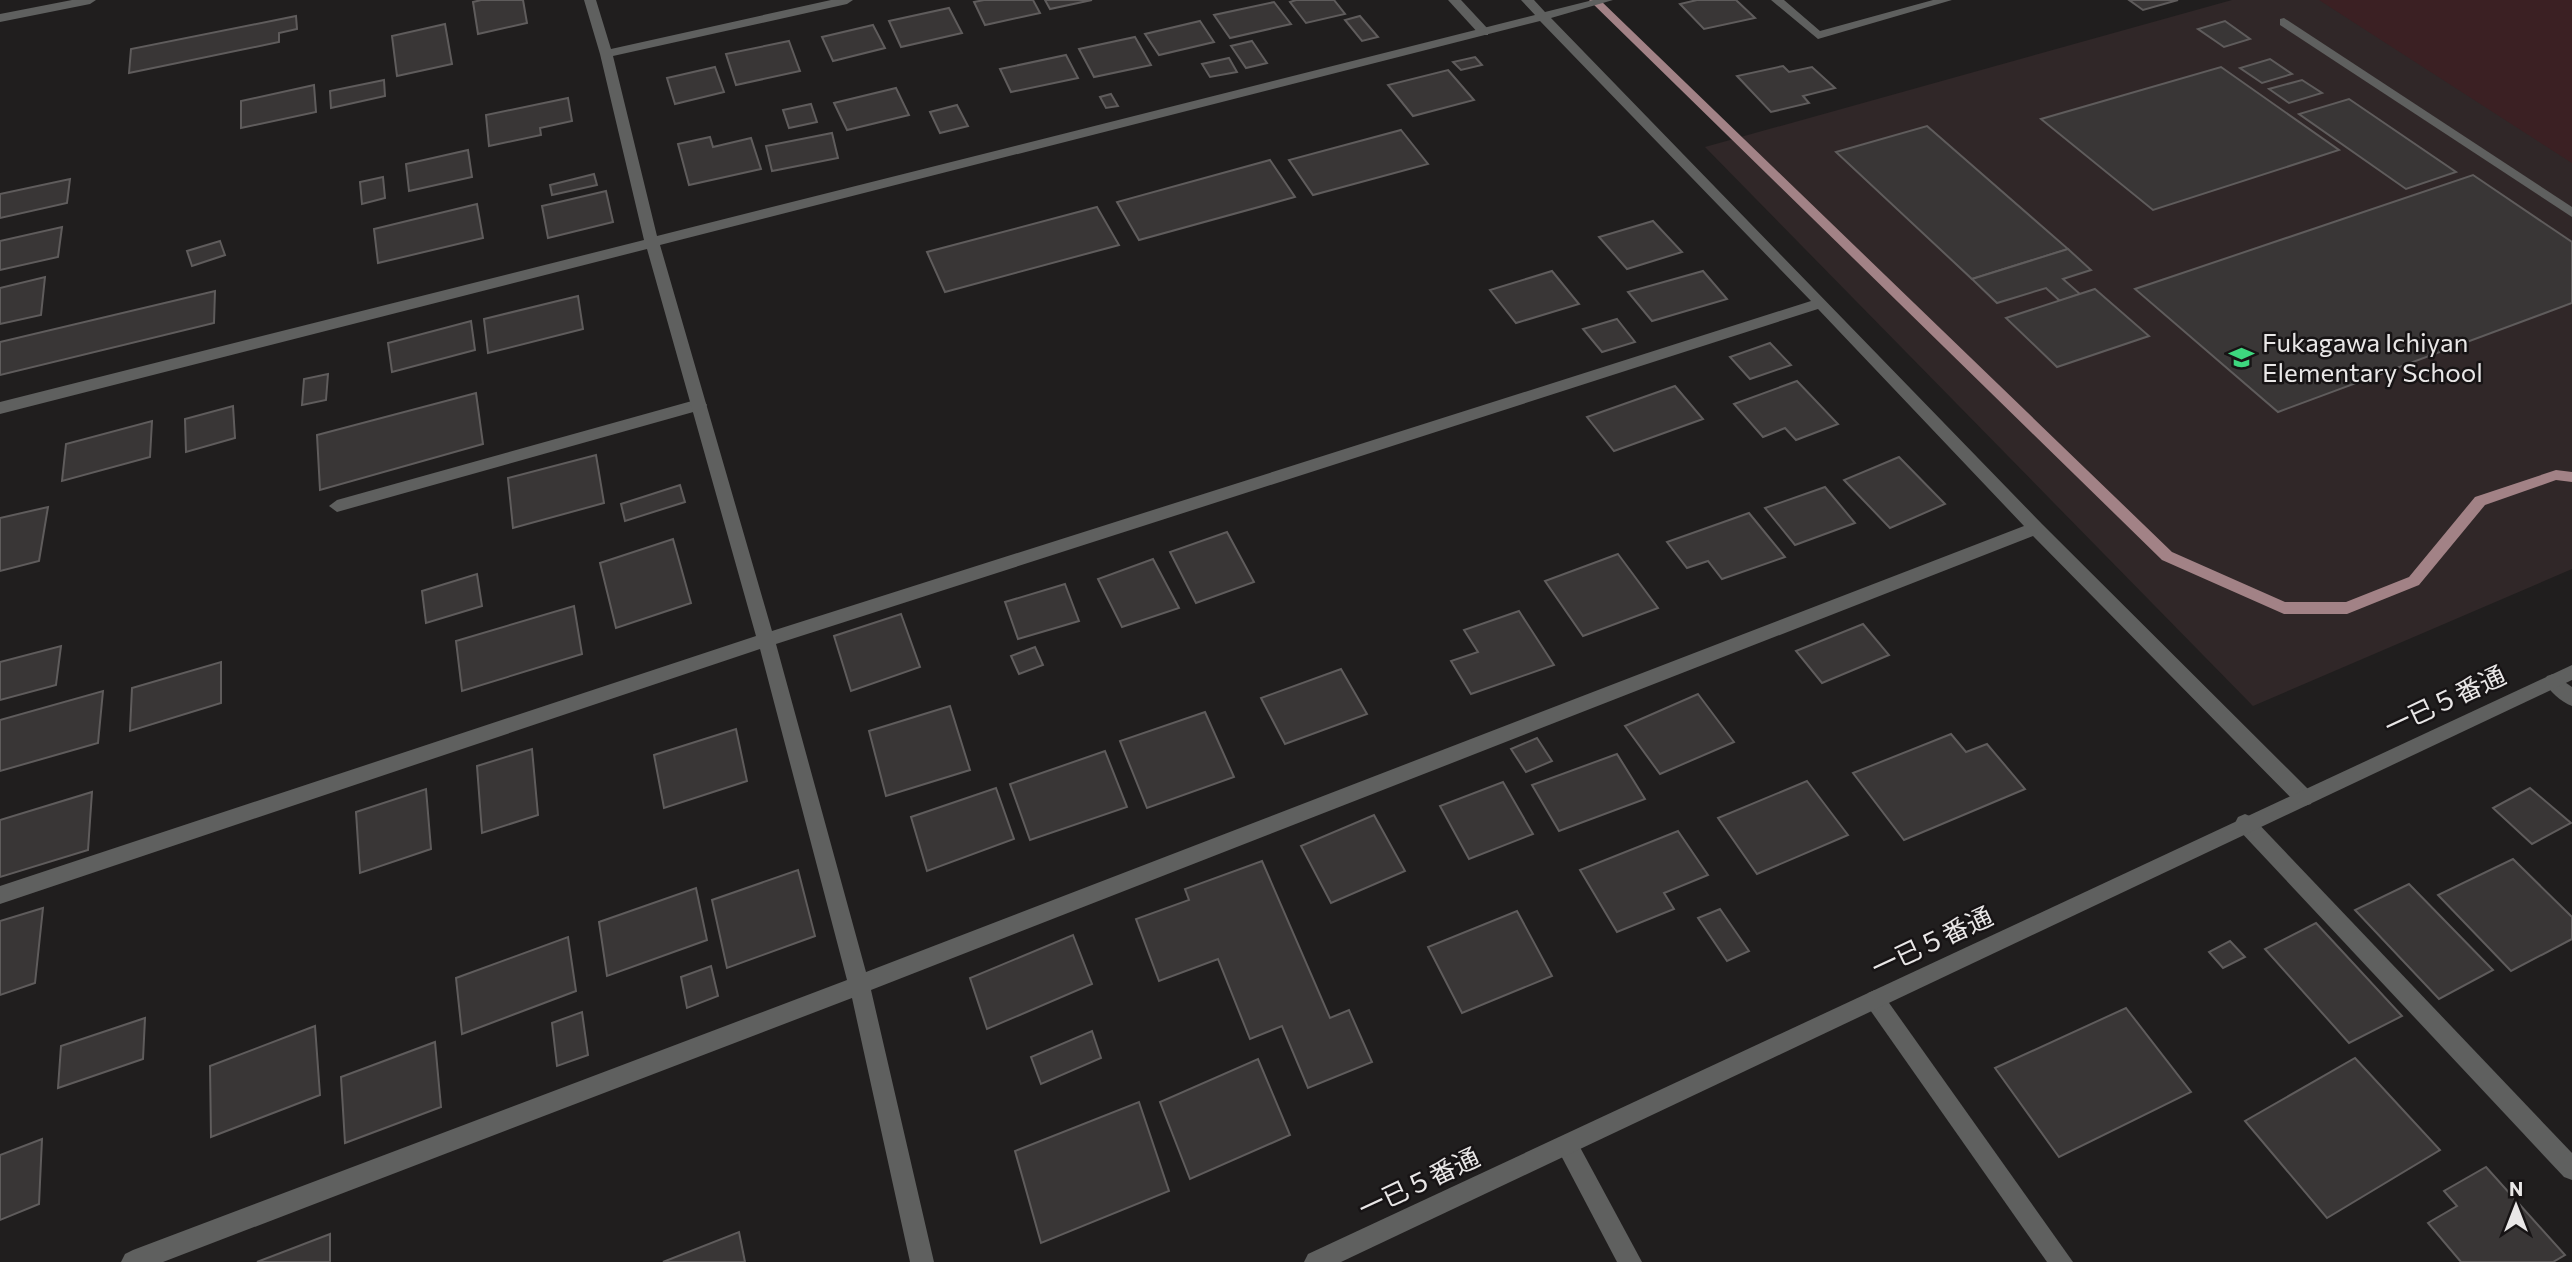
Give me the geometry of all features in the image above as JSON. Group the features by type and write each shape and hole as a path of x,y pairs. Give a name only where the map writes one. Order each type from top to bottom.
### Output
{"street":[{"path":"0,18 90,0"},
{"path":"590,0 606,54 652,243 766,640 859,985 922,1262"},
{"path":"606,54 847,0"},
{"path":"1454,0 1484,32"},
{"path":"1527,0 2036,528 2304,798"},
{"path":"0,408 1607,0"},
{"path":"1777,0 1818,35 1946,0"},
{"path":"2284,22 2572,213"},
{"path":"0,895 766,640 1821,303"},
{"path":"337,506 699,405"},
{"path":"133,1262 859,985 2036,528"},
{"name":"一已５番通","path":"1316,1262 1567,1146 2245,823 2572,672"},
{"path":"2553,681 2572,698"},
{"path":"2245,823 2572,1169"},
{"path":"1875,1000 2061,1262"},
{"path":"1567,1146 1630,1262"}],"shaded area":[{"name":"Fukagawa Ichiyan Elementary School","path":"2232,0 2572,0 2572,569 2253,706 1705,147"},
{"path":"2319,0 2572,0 2572,163"}],"building":[{"path":"523,0 527,23 478,34 473,2"},
{"path":"1033,0 1040,13 985,25 974,2"},
{"path":"1045,0 1092,0 1050,9"},
{"path":"1334,0 1345,14 1306,23 1290,2"},
{"path":"1697,0 1736,0 1755,18 1704,29 1680,4"},
{"path":"2129,0 2178,0 2143,10"},
{"path":"1274,2 1291,24 1230,38 1214,15"},
{"path":"949,8 962,33 901,47 889,21"},
{"path":"296,16 297,29 279,33 279,42 129,73 131,49"},
{"path":"1360,16 1378,37 1362,41 1345,20"},
{"path":"1200,21 1214,42 1159,55 1145,34"},
{"path":"2225,21 2250,39 2224,47 2198,29"},
{"path":"445,24 452,64 397,76 392,36"},
{"path":"873,25 885,48 833,61 822,37"},
{"path":"1135,37 1151,65 1094,77 1079,49"},
{"path":"789,41 800,71 736,85 726,54"},
{"path":"1252,41 1267,63 1246,68 1231,46"},
{"path":"1066,55 1078,78 1011,92 1000,69"},
{"path":"1475,57 1482,65 1461,70 1453,62"},
{"path":"1229,58 1237,72 1210,77 1202,64"},
{"path":"2270,59 2292,74 2262,83 2240,68"},
{"path":"1783,66 1789,72 1812,67 1835,88 1803,96 1809,103 1771,112 1737,76"},
{"path":"715,67 724,92 675,104 667,78"},
{"path":"2221,67 2339,150 2153,210 2041,119"},
{"path":"1448,70 1474,100 1413,116 1388,85"},
{"path":"384,80 385,96 331,108 330,91"},
{"path":"2302,80 2322,93 2289,103 2269,89"},
{"path":"314,85 316,112 241,128 241,101"},
{"path":"896,88 909,115 847,130 834,103"},
{"path":"1111,94 1118,106 1106,108 1100,97"},
{"path":"568,98 572,121 540,128 541,135 489,146 486,115"},
{"path":"2349,99 2456,172 2406,189 2299,114"},
{"path":"811,104 817,122 789,128 783,110"},
{"path":"957,105 968,126 940,133 930,112"},
{"path":"1927,126 2068,249 1972,279 1836,152"},
{"path":"1401,130 1428,164 1313,195 1289,160"},
{"path":"832,133 838,158 772,171 766,146"},
{"path":"710,137 713,147 751,138 761,169 689,185 678,144"},
{"path":"468,150 472,177 409,191 406,164"},
{"path":"1270,160 1295,197 1139,240 1117,202"},
{"path":"594,174 597,185 552,195 550,185"},
{"path":"2473,175 2572,242 2572,303 2278,412 2135,289"},
{"path":"383,177 385,198 362,204 360,182"},
{"path":"70,179 67,203 0,218 0,194"},
{"path":"606,191 613,222 548,238 542,206"},
{"path":"477,204 483,238 378,263 374,229"},
{"path":"1097,207 1119,245 945,292 927,252"},
{"path":"1653,221 1682,252 1627,269 1599,237"},
{"path":"62,227 58,257 0,270 0,241"},
{"path":"220,241 225,255 192,266 187,251"},
{"path":"2068,249 2091,270 2063,279 2080,294 2060,301 2046,288 1997,303 1972,279"},
{"path":"1552,271 1579,304 1516,323 1490,290"},
{"path":"1703,271 1727,299 1652,321 1628,292"},
{"path":"45,277 41,315 0,324 0,288"},
{"path":"2095,289 2149,336 2057,367 2006,318"},
{"path":"215,291 214,323 0,375 0,342"},
{"path":"578,296 583,329 488,353 484,319"},
{"path":"1617,319 1635,342 1602,352 1583,329"},
{"path":"471,321 475,350 392,372 388,343"},
{"path":"1770,343 1791,365 1750,379 1730,357"},
{"path":"328,374 326,400 302,405 304,379"},
{"path":"1797,381 1838,424 1796,440 1785,428 1763,437 1734,404"},
{"path":"1675,386 1703,419 1614,451 1587,417"},
{"path":"476,393 483,444 320,490 317,435"},
{"path":"233,406 235,438 186,452 185,419"},
{"path":"152,421 150,457 62,481 66,444"},
{"path":"596,455 604,503 513,528 508,478"},
{"path":"1899,457 1945,504 1890,528 1844,480"},
{"path":"680,485 685,502 625,521 621,504"},
{"path":"1825,487 1855,523 1795,545 1765,508"},
{"path":"48,507 39,561 0,571 0,518"},
{"path":"1749,513 1785,557 1722,579 1708,561 1687,568 1667,542"},
{"path":"1227,532 1254,582 1196,603 1170,552"},
{"path":"673,539 691,603 616,628 600,563"},
{"path":"1618,554 1658,608 1583,636 1545,581"},
{"path":"1153,559 1179,608 1122,627 1098,579"},
{"path":"477,574 482,606 426,623 422,591"},
{"path":"1065,584 1079,621 1018,639 1005,602"},
{"path":"574,606 582,654 462,691 456,641"},
{"path":"1519,611 1554,665 1471,694 1451,661 1478,652 1464,630"},
{"path":"901,614 920,667 851,691 834,636"},
{"path":"1863,624 1889,655 1822,683 1796,651"},
{"path":"61,646 56,685 0,700 0,662"},
{"path":"1035,647 1043,665 1019,674 1011,656"},
{"path":"221,662 221,703 130,731 132,688"},
{"path":"1341,669 1367,714 1285,744 1261,698"},
{"path":"103,691 98,743 0,771 0,720"},
{"path":"1698,694 1734,742 1660,774 1625,726"},
{"path":"950,706 970,770 886,796 869,731"},
{"path":"1205,712 1234,777 1147,808 1120,741"},
{"path":"736,729 747,781 664,808 654,755"},
{"path":"1951,734 1966,752 1987,744 2025,789 1904,840 1853,773"},
{"path":"1537,738 1552,761 1526,772 1511,749"},
{"path":"532,749 538,815 482,833 477,766"},
{"path":"1105,751 1127,807 1030,840 1010,784"},
{"path":"1617,754 1645,799 1559,831 1532,785"},
{"path":"1807,781 1848,835 1757,874 1718,818"},
{"path":"1503,782 1533,834 1469,859 1440,806"},
{"path":"996,788 1014,839 927,871 911,817"},
{"path":"2530,788 2571,823 2532,844 2493,808"},
{"path":"426,789 431,849 360,873 356,812"},
{"path":"92,792 88,850 0,877 0,820"},
{"path":"1374,815 1405,871 1331,903 1301,846"},
{"path":"1678,831 1708,875 1664,893 1674,909 1617,932 1580,870"},
{"path":"2513,859 2572,917 2572,939 2511,971 2438,895"},
{"path":"1262,861 1330,1018 1349,1010 1372,1062 1308,1088 1282,1026 1250,1039 1218,959 1159,981 1136,919 1189,900 1185,889"},
{"path":"798,870 815,936 727,968 712,900"},
{"path":"2409,884 2493,970 2439,999 2355,910"},
{"path":"696,888 707,940 607,976 599,922"},
{"path":"43,908 35,983 0,995 0,921"},
{"path":"1720,909 1749,951 1727,961 1698,918"},
{"path":"1517,911 1552,976 1462,1013 1428,947"},
{"path":"2316,923 2402,1016 2349,1043 2265,949"},
{"path":"1073,935 1092,984 987,1029 970,978"},
{"path":"568,937 576,991 462,1034 456,978"},
{"path":"2230,941 2245,957 2223,968 2209,952"},
{"path":"711,966 718,996 687,1008 681,977"},
{"path":"2126,1008 2191,1092 2059,1157 1995,1068"},
{"path":"582,1012 588,1055 557,1066 552,1023"},
{"path":"145,1018 143,1059 58,1088 61,1046"},
{"path":"315,1026 320,1095 211,1137 210,1066"},
{"path":"1092,1031 1101,1058 1041,1084 1031,1057"},
{"path":"435,1042 441,1107 345,1143 341,1077"},
{"path":"2355,1058 2440,1150 2327,1218 2245,1121"},
{"path":"1258,1059 1290,1135 1190,1179 1160,1102"},
{"path":"1139,1102 1169,1191 1041,1243 1015,1151"},
{"path":"42,1139 39,1204 0,1220 0,1155"},
{"path":"2486,1167 2565,1255 2553,1262 2461,1262 2428,1223 2457,1206 2444,1191"},
{"path":"739,1232 745,1262 663,1262"},
{"path":"330,1234 330,1262 257,1262"}],"waterway":[{"path":"1594,0 2167,556 2284,608 2347,608 2414,581 2480,501 2556,475 2572,477"}],"place":[{"name":"Fukagawa Ichiyan Elementary School","path":"2242,358"}]}
